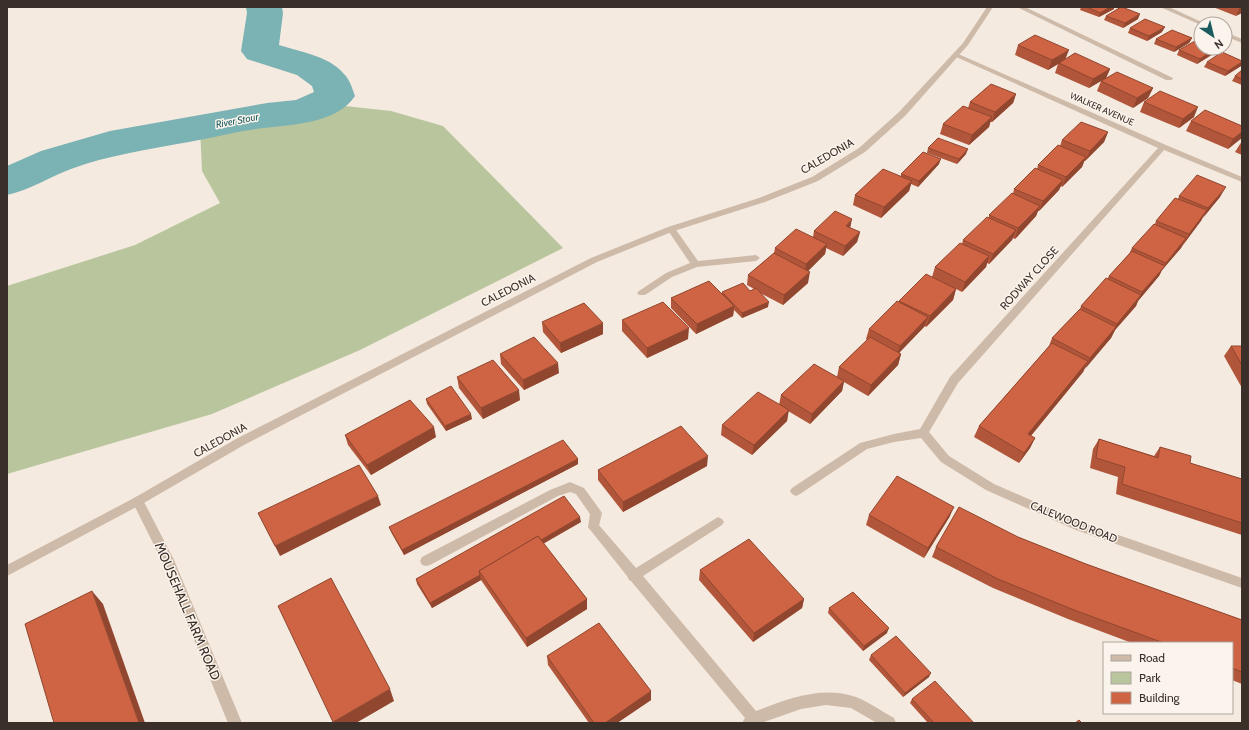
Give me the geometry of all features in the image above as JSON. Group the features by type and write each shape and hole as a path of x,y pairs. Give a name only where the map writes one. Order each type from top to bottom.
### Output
{"street":[{"name":"CALEDONIA","path":"7,571 138,501 240,442 594,260 671,229 762,200 815,179 862,150 902,114 966,44 990,7"},
{"path":"1020,7 1169,78"},
{"path":"1163,7 1193,20"},
{"name":"WALKER AVENUE","path":"956,55 1163,147 1242,180"},
{"name":"RODWAY CLOSE","path":"923,433 954,380 1163,147"},
{"path":"671,229 696,264"},
{"path":"642,293 669,275 696,264 756,258"},
{"path":"796,491 864,446 894,438 923,433"},
{"name":"CALEWOOD ROAD","path":"923,433 945,459 990,487 1080,527 1242,583"},
{"path":"426,560 554,493 570,487 580,491 596,513 594,528 751,721 798,702 826,698 852,702 889,723"},
{"name":"MOUSEHALL FARM ROAD","path":"138,501 168,560 235,723"},
{"path":"633,576 718,522"}],"green space":[{"path":"345,106 391,111 443,126 563,248 360,350 212,414 7,474 7,286 135,245 220,203 202,171 200,127 316,107"}],"building":[{"path":"1087,7 1110,7 1100,13"},
{"path":"1121,7 1140,14 1125,23 1106,16"},
{"path":"1145,19 1165,27 1149,36 1130,28"},
{"path":"1172,30 1192,38 1176,47 1156,39"},
{"path":"1035,35 1069,50 1052,60 1018,45"},
{"path":"1193,42 1193,56 1179,50"},
{"path":"1075,53 1110,69 1093,79 1059,63"},
{"path":"1193,56 1204,56 1200,59"},
{"path":"1216,56 1231,56 1242,61 1228,71 1207,62"},
{"path":"1242,70 1242,79 1235,76"},
{"path":"1117,72 1153,88 1137,98 1101,81"},
{"path":"991,84 1016,94 995,112 970,102"},
{"path":"1160,91 1198,107 1183,119 1144,102"},
{"path":"963,106 992,117 972,135 943,124"},
{"path":"1205,110 1242,126 1242,132 1233,139 1191,121"},
{"path":"1081,122 1108,132 1090,151 1062,140"},
{"path":"938,138 968,149 959,159 928,148"},
{"path":"1058,145 1086,157 1066,177 1038,165"},
{"path":"923,152 941,159 919,181 901,174"},
{"path":"1035,168 1063,180 1043,201 1014,189"},
{"path":"883,169 912,181 884,207 855,195"},
{"path":"1197,175 1226,187 1208,208 1179,196"},
{"path":"1012,193 1040,206 1018,228 989,215"},
{"path":"1175,198 1207,210 1189,234 1156,221"},
{"path":"835,211 852,219 846,226 860,232 845,246 814,231"},
{"path":"987,217 1016,230 993,254 963,240"},
{"path":"1154,224 1186,238 1166,263 1132,248"},
{"path":"796,229 827,244 806,264 775,248"},
{"path":"960,243 989,256 965,282 935,267"},
{"path":"1132,251 1165,266 1142,292 1109,276"},
{"path":"774,253 810,272 784,295 748,275"},
{"path":"926,274 956,289 930,316 899,301"},
{"path":"1106,278 1141,295 1117,324 1081,306"},
{"path":"709,281 734,306 697,324 671,298"},
{"path":"743,283 750,291 756,288 769,302 742,313 722,292"},
{"path":"897,301 928,317 900,346 869,329"},
{"path":"663,302 689,328 647,348 622,320"},
{"path":"584,303 603,323 560,343 542,322"},
{"path":"1080,309 1116,327 1090,358 1052,338"},
{"path":"534,337 558,363 523,380 500,354"},
{"path":"870,337 901,354 871,385 839,367"},
{"path":"1052,343 1088,361 1028,434 1035,438 1024,453 979,426"},
{"path":"1231,346 1242,346 1242,365"},
{"path":"493,360 519,390 481,408 457,377"},
{"path":"814,364 844,381 812,414 781,395"},
{"path":"451,386 471,414 445,426 426,399"},
{"path":"758,392 789,410 754,445 722,425"},
{"path":"410,400 434,427 367,465 345,435"},
{"path":"681,426 708,456 623,502 598,470"},
{"path":"1099,439 1158,458 1160,447 1191,456 1190,463 1242,479 1242,523 1122,484 1125,467 1096,458"},
{"path":"563,440 578,459 402,550 389,527"},
{"path":"359,465 378,496 275,546 258,513"},
{"path":"897,476 954,507 928,548 869,515"},
{"path":"564,496 580,517 541,540 538,536 479,571 480,575 430,603 416,579"},
{"path":"959,507 1018,537 1086,564 1242,620 1242,672 1233,668 1233,642 1161,642 1074,610 998,579 936,547"},
{"path":"538,536 587,599 526,638 479,571"},
{"path":"749,539 804,599 754,633 700,570"},
{"path":"331,578 390,689 333,722 278,606"},
{"path":"92,591 139,723 54,723 25,624"},
{"path":"853,592 889,628 864,646 829,608"},
{"path":"599,623 651,691 605,723 594,723 547,656"},
{"path":"896,636 931,673 905,693 871,655"},
{"path":"935,681 974,723 934,723 912,699"},
{"path":"1079,720 1082,723 1075,723"}],"waterway":[{"name":"River Stour","path":"7,182 56,160 110,144 267,115 298,112 316,107 335,96 330,81 311,67 260,51 265,13 264,7"}]}
